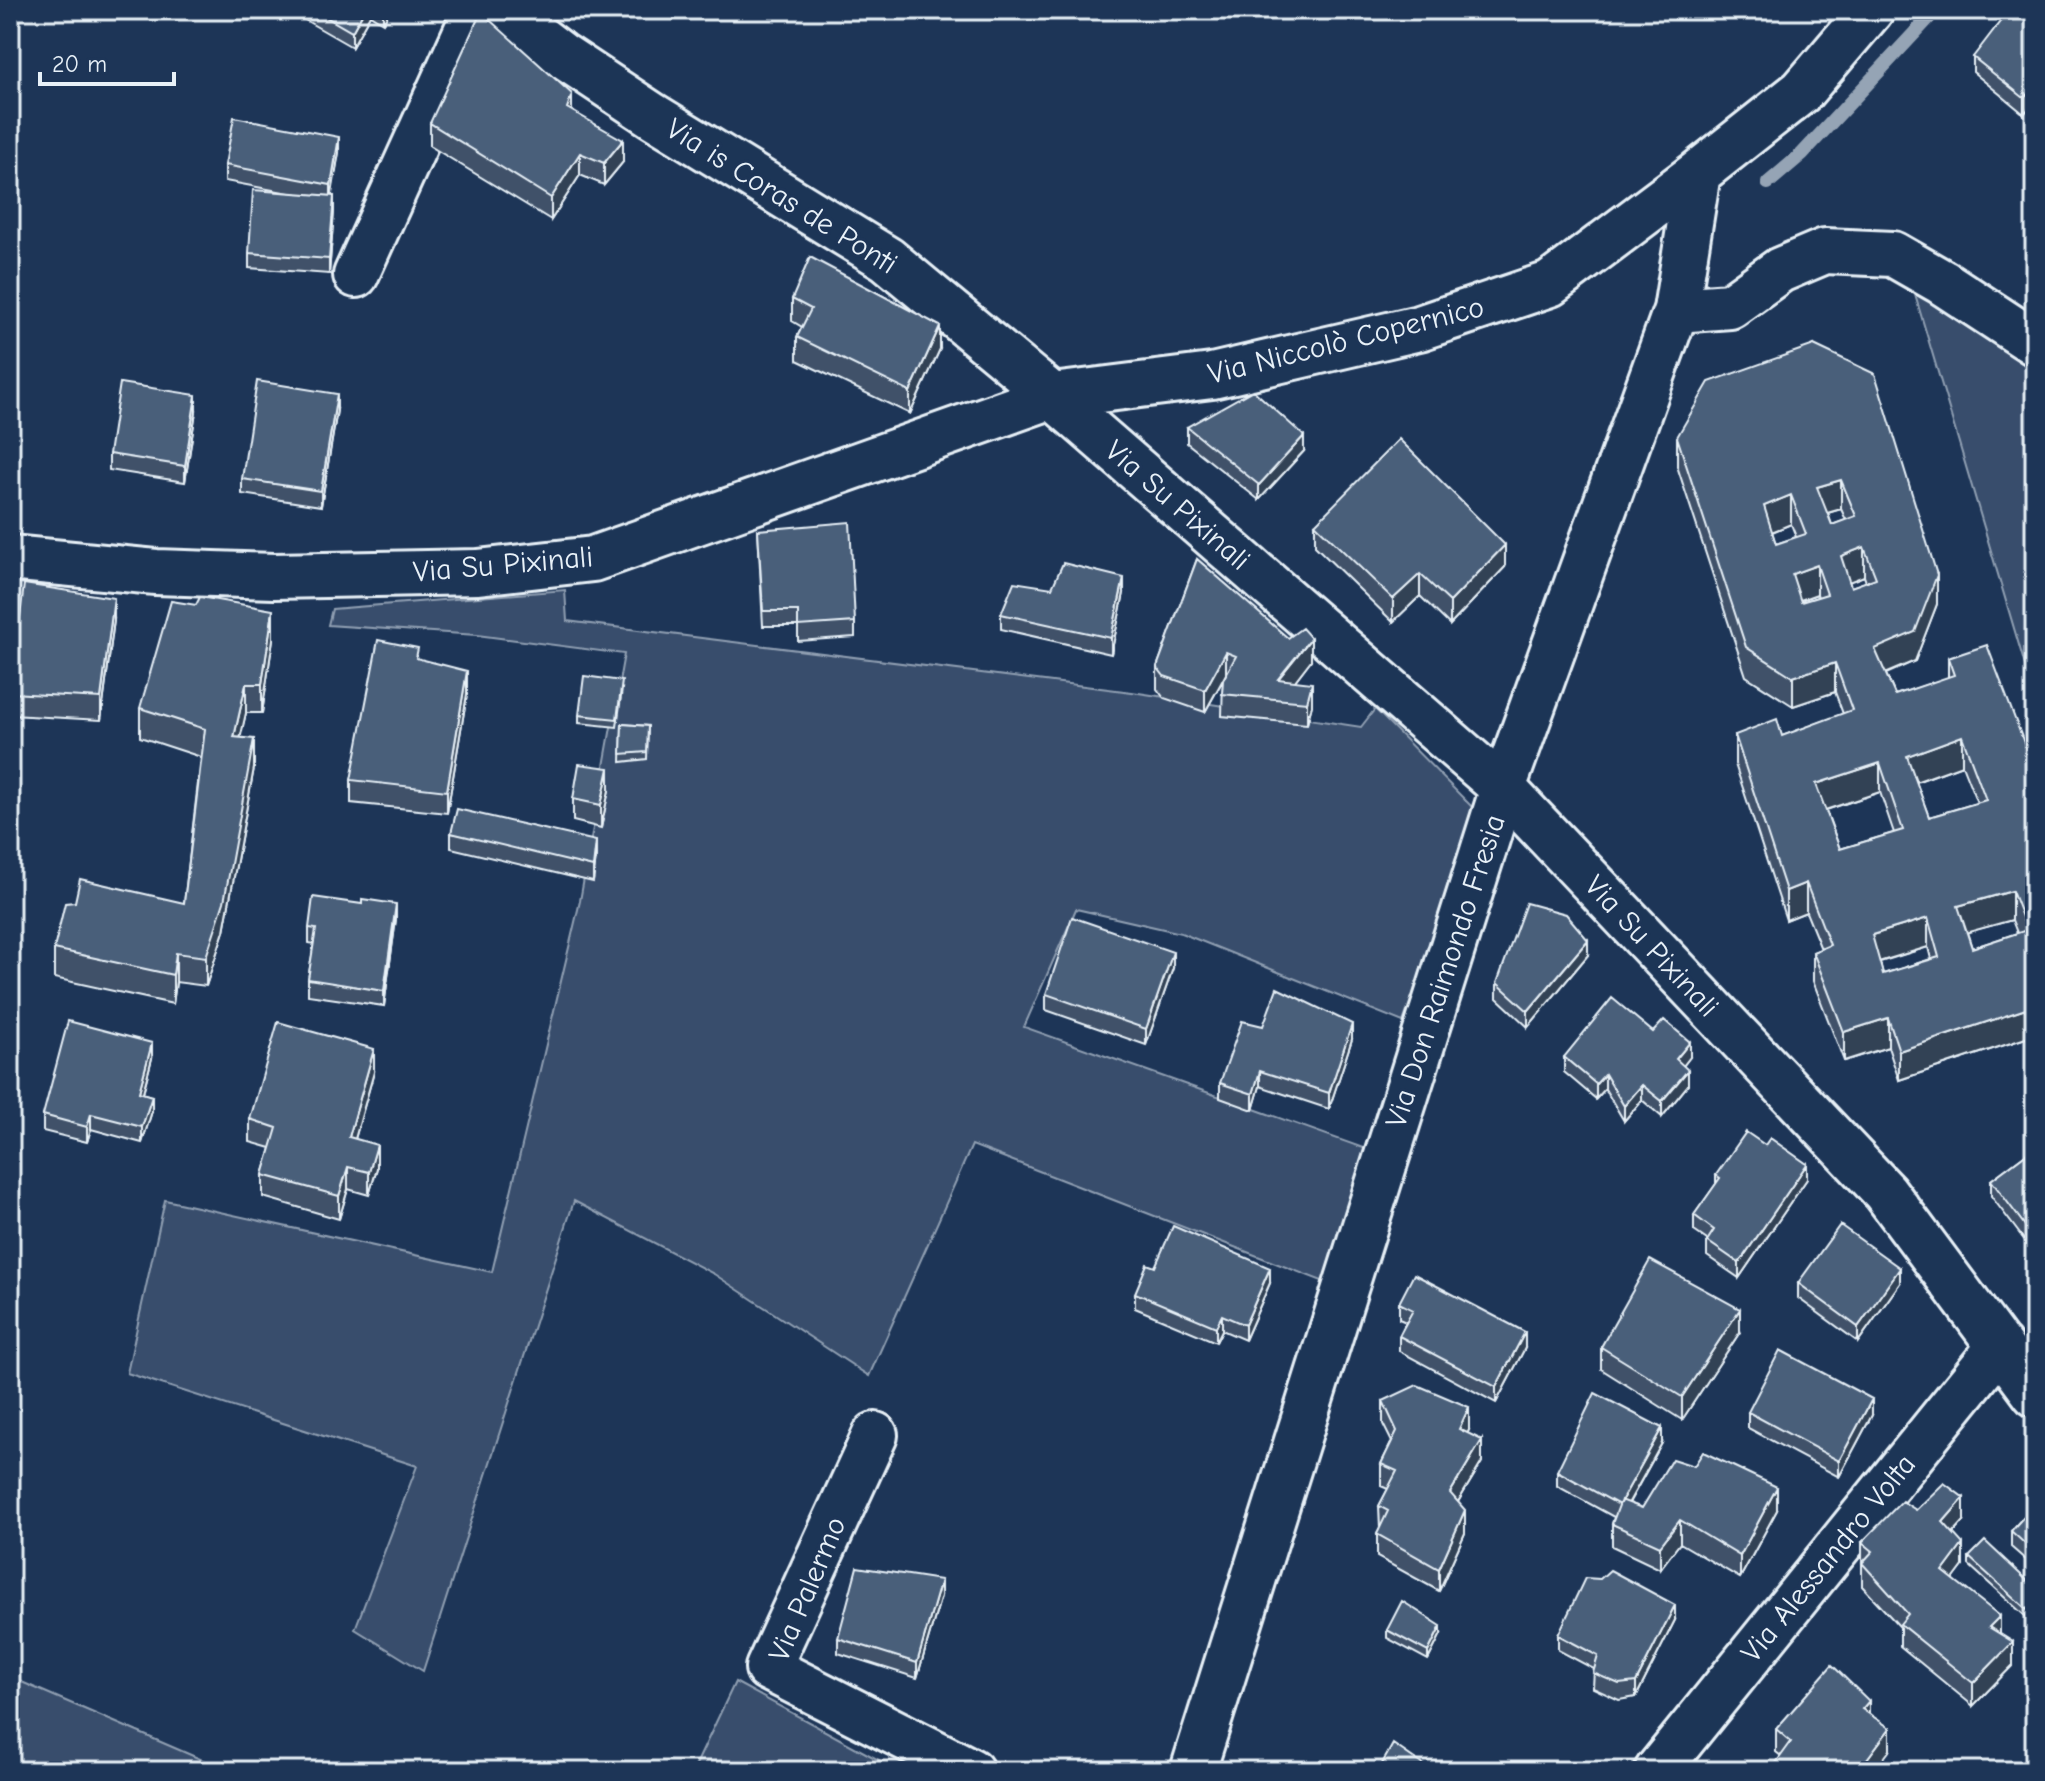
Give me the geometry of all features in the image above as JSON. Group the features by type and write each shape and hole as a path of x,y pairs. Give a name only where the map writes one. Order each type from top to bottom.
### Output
{"street":[{"path":"356,275 476,10"},
{"name":"Via is Coras de Ponti","path":"502,10 560,54 652,115 887,259 1052,396"},
{"name":"Via Niccolò Copernico","path":"1052,396 1212,376 1419,328 1550,284 1802,91 1871,10"},
{"name":"Via Don Raimondo Fresia","path":"1193,1771 1503,788 1676,310 1698,173"},
{"path":"1676,310 1730,306 1780,270 1825,251 1893,254 2035,343"},
{"name":"Via Su Pixinali","path":"10,558 156,572 274,576 478,572 593,559 1052,396 1503,788 1885,1192 2035,1394"},
{"name":"Via Alessandro Volta","path":"1657,1771 2000,1346"},
{"name":"Via Palermo","path":"875,1435 768,1668 971,1771"}],"shaded area":[{"path":"1910,278 2035,363 2035,699"},
{"path":"565,590 567,621 1132,692 1361,727 1375,709 1479,814 1403,1022 1181,933 1076,909 1024,1027 1369,1150 1327,1283 972,1145 869,1376 714,1274 574,1201 423,1671 355,1629 417,1466 127,1373 165,1200 492,1272 580,901 624,654 477,635 328,625 332,609"},
{"path":"10,1677 228,1771 10,1771"},
{"path":"735,1682 899,1771 693,1771"}],"building":[{"path":"314,10 364,10 352,32"},
{"path":"2009,10 2035,10 2035,86 2024,98 1973,57"},
{"path":"481,12 572,94 567,108 623,140 604,163 580,153 551,198 430,123"},
{"path":"234,117 339,137 331,185 225,165"},
{"path":"253,190 334,196 329,259 249,253"},
{"path":"810,257 940,326 910,392 797,337 811,309 792,299"},
{"path":"1814,345 1875,374 1937,575 1915,632 1875,649 1895,695 1954,675 1948,658 1987,645 2035,772 2035,804 2030,805 2035,821 2035,1006 1899,1051 1888,1018 1844,1032 1813,952 1830,945 1806,883 1786,891 1735,735 1777,719 1782,736 1852,710 1835,663 1793,677 1746,647 1677,437 1709,382","holes":["1841,480 1856,516 1832,525 1817,487","1791,495 1806,534 1776,544 1764,506","1864,547 1876,578 1851,587 1841,556","1817,565 1827,594 1801,602 1792,574","1962,736 1986,800 1929,817 1907,756","1880,763 1903,830 1840,849 1816,784","2012,891 2027,930 1972,948 1958,906","1928,918 1939,957 1883,974 1872,935"]},
{"path":"257,381 337,394 321,491 242,479"},
{"path":"120,383 196,395 185,466 109,454"},
{"path":"1253,390 1304,436 1259,485 1187,427"},
{"path":"1399,439 1505,545 1450,602 1420,574 1393,599 1315,524"},
{"path":"850,522 855,622 798,626 798,611 763,611 758,530"},
{"path":"1197,559 1288,638 1302,628 1311,638 1278,679 1312,683 1307,702 1222,694 1223,680 1236,656 1226,652 1205,690 1164,676 1157,667"},
{"path":"1063,563 1124,578 1111,638 1001,614 1014,582 1052,588"},
{"path":"24,584 114,598 101,698 11,693"},
{"path":"200,597 273,610 262,684 246,684 234,737 254,739 224,902 206,957 176,953 173,975 54,949 65,903 75,902 80,879 184,903 205,729 140,708 171,601 196,605"},
{"path":"378,640 418,648 416,658 467,671 447,791 351,780"},
{"path":"584,676 622,681 617,719 579,715"},
{"path":"622,724 648,726 647,752 621,754"},
{"path":"579,764 609,768 601,805 573,799"},
{"path":"457,809 596,841 593,867 451,833"},
{"path":"313,897 362,904 362,899 396,904 384,991 308,979 316,929 309,928"},
{"path":"1526,903 1566,914 1588,940 1528,1011 1497,983"},
{"path":"1072,917 1173,952 1146,1029 1046,994"},
{"path":"1277,988 1352,1024 1329,1093 1260,1071 1253,1094 1220,1083 1242,1021 1263,1026"},
{"path":"1612,998 1653,1032 1664,1020 1690,1042 1676,1059 1688,1070 1662,1101 1642,1085 1624,1106 1605,1074 1596,1084 1564,1057"},
{"path":"68,1021 152,1043 139,1092 152,1096 142,1127 91,1114 87,1127 43,1115"},
{"path":"278,1022 374,1049 349,1137 377,1145 369,1172 348,1167 339,1196 263,1175 277,1128 250,1119"},
{"path":"1746,1132 1765,1145 1770,1138 1807,1164 1739,1263 1707,1241 1714,1230 1694,1215 1720,1178 1716,1175"},
{"path":"2035,1147 2035,1239 1991,1180"},
{"path":"1840,1225 1900,1268 1858,1327 1798,1283"},
{"path":"1173,1226 1270,1268 1245,1325 1222,1315 1216,1327 1135,1293 1147,1264 1155,1267"},
{"path":"1650,1260 1740,1309 1682,1397 1601,1347"},
{"path":"1414,1274 1525,1332 1496,1387 1399,1336 1413,1310 1399,1303"},
{"path":"1780,1350 1872,1399 1839,1461 1748,1412"},
{"path":"1417,1385 1469,1407 1459,1429 1482,1440 1450,1493 1465,1510 1439,1569 1377,1534 1388,1511 1379,1506 1397,1471 1381,1464 1397,1431 1383,1401"},
{"path":"1595,1393 1662,1428 1619,1505 1557,1471"},
{"path":"1703,1452 1777,1487 1740,1556 1680,1520 1660,1546 1612,1524 1621,1500 1642,1508 1672,1459 1694,1466"},
{"path":"1944,1483 1964,1498 1943,1522 1963,1544 1943,1571 2000,1616 1989,1627 2013,1642 1973,1683 1900,1624 1908,1614 1862,1563 1873,1551 1862,1542 1902,1501 1916,1510"},
{"path":"2035,1504 2035,1553 2011,1531"},
{"path":"1985,1541 2035,1588 2035,1617 1969,1557"},
{"path":"857,1567 941,1580 917,1663 838,1638"},
{"path":"1610,1570 1675,1605 1636,1682 1619,1684 1593,1673 1598,1656 1558,1635 1585,1578 1600,1579"},
{"path":"1402,1601 1441,1626 1428,1652 1387,1630"},
{"path":"1832,1665 1869,1701 1862,1709 1890,1728 1858,1771 1770,1771 1791,1742 1776,1729"},
{"path":"1393,1744 1426,1767 1422,1771 1378,1771"}],"waterway":[{"path":"1768,183 1802,154 1936,10"}]}
